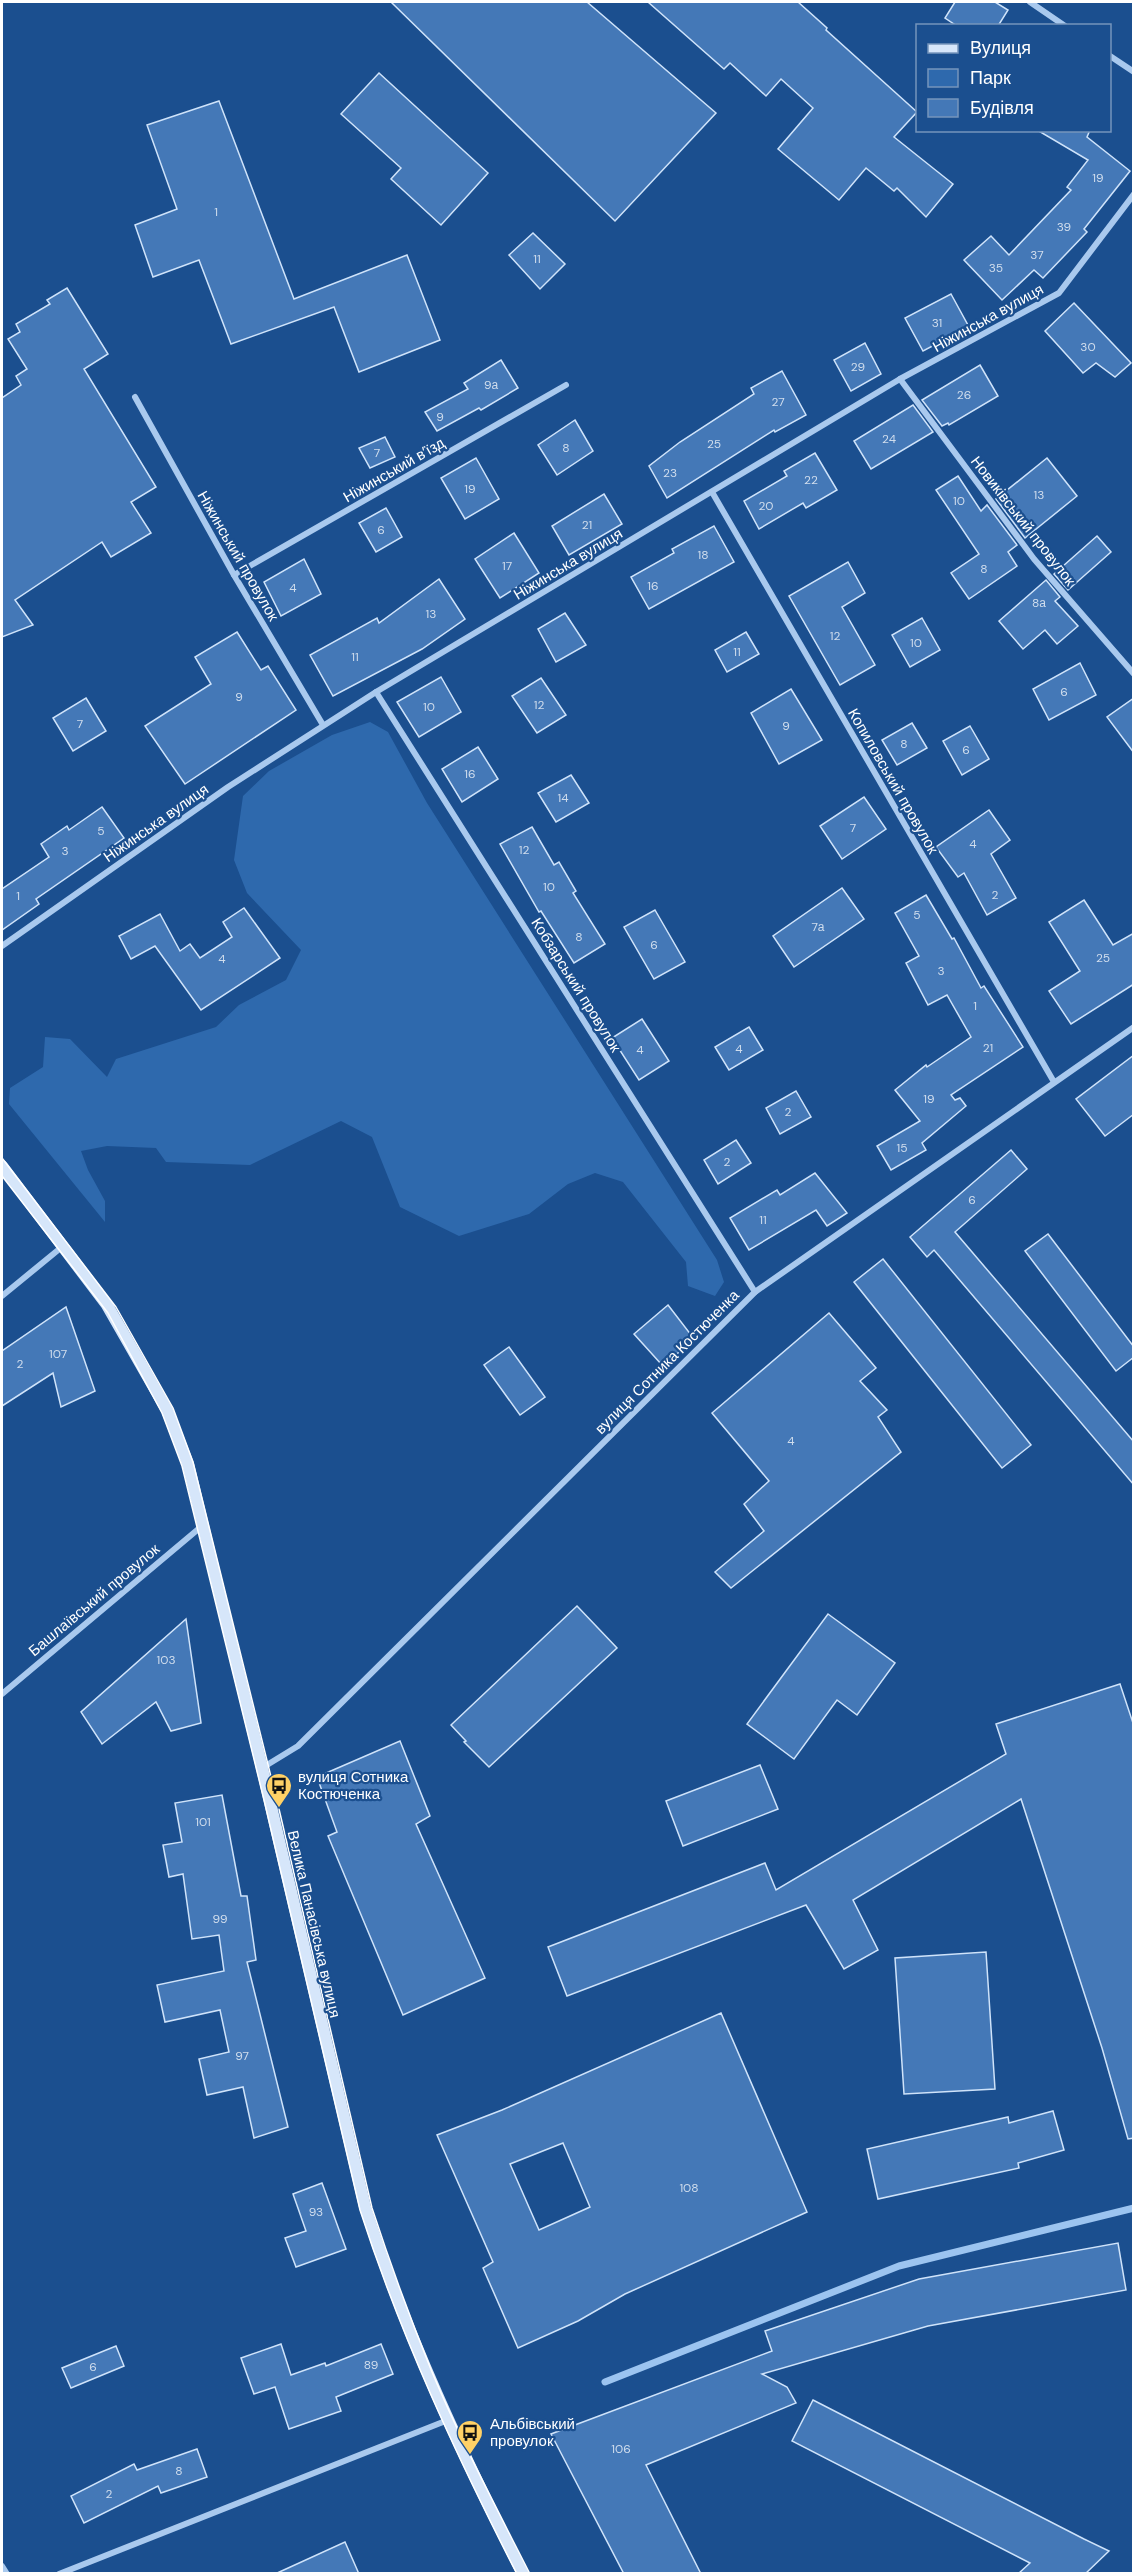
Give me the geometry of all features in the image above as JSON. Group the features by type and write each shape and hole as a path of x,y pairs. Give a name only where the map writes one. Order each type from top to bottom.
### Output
{"street":[{"path":"1030,2 1062,24"},
{"path":"1111,57 1134,72"},
{"name":"Ніжинська вулиця","path":"2,946 228,787 376,692 900,379 1059,293 1134,194"},
{"name":"Новиківський провулок","path":"900,379 1034,559 1134,674"},
{"name":"Ніжинський в’їзд","path":"234,575 566,385"},
{"name":"Ніжинський провулок","path":"135,397 234,575 323,725"},
{"name":"Копиловський провулок","path":"712,492 1054,1082"},
{"name":"Кобзарський провулок","path":"376,692 755,1292"},
{"name":"вулиця Сотника Костюченка","path":"262,1768 297,1746 755,1292 1134,1027"},
{"name":"Велика Панасівська вулиця","path":"2,1166 64,1245 107,1305 167,1410 188,1464 365,2207 385,2269 429,2379 523,2574"},
{"path":"2,1296 64,1245"},
{"name":"Башлаївський провулок","path":"2,1694 202,1525"},
{"path":"59,2574 447,2420"},
{"path":"2,2566 7,2574"}],"green space":[{"path":"370,722 388,732 427,803 717,1260 724,1282 715,1296 688,1286 686,1262 623,1182 595,1173 568,1184 529,1214 459,1236 400,1207 372,1137 341,1121 250,1165 166,1162 156,1148 107,1146 81,1151 88,1170 105,1201 105,1222 9,1104 10,1088 43,1067 45,1037 70,1039 107,1077 116,1059 216,1027 239,1005 286,980 301,950 247,893 234,860 243,796 269,771 332,735"}],"building":[{"path":"391,2 587,2 716,113 615,221"},
{"path":"648,2 798,2 916,111 894,137 953,184 926,217 897,188 894,191 866,168 839,200 778,149 813,108 781,79 766,96 730,63 724,69"},
{"path":"955,2 995,2 1008,10 999,24 954,24 945,18"},
{"path":"379,73 488,173 441,225 391,179 401,168 341,114"},
{"path":"219,101 294,299 407,255 440,340 359,372 334,307 231,344 199,260 153,277 135,225 177,209 147,125"},
{"path":"1040,132 1089,132 1087,137 1130,171 1084,229 1087,232 1043,278 1034,270 1002,300 964,260 991,236 1009,255 1071,190 1067,187 1088,160"},
{"path":"533,233 565,264 540,289 509,255"},
{"path":"67,288 108,354 84,369 156,487 131,502 151,533 111,557 102,542 15,600 33,625 2,637 2,398 21,385 16,376 27,369 8,339 20,332 16,324 50,304 47,300"},
{"path":"951,294 969,327 923,351 905,318"},
{"path":"1074,303 1131,363 1115,377 1096,363 1083,373 1045,331"},
{"path":"865,343 881,374 851,391 834,360"},
{"path":"501,360 518,388 481,410 479,408 437,431 425,412 468,389 464,383"},
{"path":"980,365 998,396 949,425 948,423 942,426 922,400"},
{"path":"782,371 806,415 775,432 774,430 667,498 649,466 680,442 754,394 751,388"},
{"path":"913,405 933,432 871,469 854,441"},
{"path":"575,420 593,451 557,475 538,445"},
{"path":"385,437 395,457 370,468 359,448"},
{"path":"815,453 837,490 806,508 803,503 759,529 744,501 787,476 784,471"},
{"path":"476,458 499,499 465,519 441,478"},
{"path":"1047,458 1077,496 1025,538 996,499"},
{"path":"958,476 981,511 987,505 1017,545 1008,552 1017,566 969,599 951,573 979,554 936,490"},
{"path":"604,494 622,524 569,555 552,526"},
{"path":"386,508 402,537 376,552 359,523"},
{"path":"714,526 734,562 649,609 631,577 674,553 672,549"},
{"path":"514,533 539,573 500,598 475,559"},
{"path":"1097,536 1111,552 1068,590 1054,574"},
{"path":"304,559 321,594 281,616 264,582"},
{"path":"848,562 865,593 842,607 875,665 840,685 789,596"},
{"path":"439,579 465,619 422,649 333,696 310,655 377,618 379,623"},
{"path":"1046,580 1060,597 1055,601 1078,626 1057,644 1045,630 1023,649 999,621"},
{"path":"565,613 586,645 556,662 538,629"},
{"path":"922,618 940,650 910,667 892,635"},
{"path":"237,632 261,670 268,666 296,710 185,784 145,726 211,684 195,657"},
{"path":"746,632 759,654 727,672 715,650"},
{"path":"1080,663 1096,695 1049,720 1033,689"},
{"path":"441,677 461,712 419,737 397,702"},
{"path":"541,678 566,715 537,733 512,696"},
{"path":"791,689 822,740 779,764 751,713"},
{"path":"86,698 106,731 73,751 53,718"},
{"path":"1134,698 1134,753 1107,717"},
{"path":"912,723 927,748 897,765 882,740"},
{"path":"970,726 989,759 962,775 943,741"},
{"path":"478,747 498,779 462,802 442,769"},
{"path":"571,775 589,803 556,822 538,793"},
{"path":"864,797 886,829 842,859 820,826"},
{"path":"102,807 124,838 36,899 39,904 2,930 2,889 49,857 41,844 67,826 69,830"},
{"path":"989,810 1010,840 991,854 1016,898 987,915 964,873 958,877 936,847"},
{"path":"532,827 554,865 559,862 576,891 573,893 605,944 574,963 541,911 539,912 500,844"},
{"path":"842,888 864,919 794,967 773,936"},
{"path":"926,895 952,939 954,938 981,988 984,986 1023,1047 951,1095 955,1100 960,1098 966,1106 922,1143 926,1150 891,1170 877,1146 920,1121 895,1090 926,1065 927,1067 971,1037 947,995 928,1005 906,963 919,956 895,913"},
{"path":"1084,900 1113,945 1134,933 1134,984 1071,1024 1049,991 1080,971 1049,922"},
{"path":"244,908 280,958 201,1010 155,946 131,959 119,936 160,914 180,951 190,944 200,958 232,937 223,922"},
{"path":"655,910 685,962 654,979 624,927"},
{"path":"642,1019 669,1061 639,1080 612,1038"},
{"path":"749,1027 763,1050 729,1070 715,1047"},
{"path":"1134,1055 1134,1114 1105,1136 1076,1099"},
{"path":"796,1091 811,1117 780,1134 766,1108"},
{"path":"736,1140 751,1163 718,1184 704,1160"},
{"path":"1011,1150 1027,1169 955,1232 1134,1442 1134,1485 934,1250 927,1257 910,1237"},
{"path":"815,1173 847,1213 827,1226 816,1210 749,1250 730,1218 777,1190 780,1195"},
{"path":"1048,1234 1134,1347 1134,1357 1116,1371 1025,1251"},
{"path":"883,1259 1031,1445 1002,1468 854,1282"},
{"path":"668,1305 695,1340 662,1365 634,1334"},
{"path":"66,1307 95,1391 61,1407 53,1373 2,1406 2,1351"},
{"path":"829,1313 876,1368 860,1381 887,1410 878,1417 901,1452 731,1588 715,1572 764,1531 744,1504 769,1481 712,1413"},
{"path":"509,1347 545,1397 520,1415 484,1365"},
{"path":"577,1606 617,1648 489,1767 451,1725"},
{"path":"828,1614 895,1663 857,1715 837,1700 794,1759 747,1724"},
{"path":"186,1619 201,1723 171,1731 156,1702 102,1744 81,1712"},
{"path":"1120,1684 1134,1726 1134,2138 1128,2139 1102,2048 1021,1799 853,1900 878,1950 844,1969 806,1905 567,1996 548,1947 765,1863 776,1890 1006,1754 996,1724"},
{"path":"400,1741 430,1816 416,1824 485,1978 403,2015 328,1836 337,1832 317,1777"},
{"path":"760,1765 778,1809 683,1846 666,1801"},
{"path":"222,1795 241,1896 247,1896 256,1960 247,1962 288,2127 254,2138 243,2087 207,2095 199,2059 229,2052 220,2010 165,2022 157,1985 224,1971 219,1935 192,1939 183,1874 169,1877 163,1845 182,1842 175,1803"},
{"path":"986,1952 995,2089 904,2094 895,1958"},
{"path":"721,2013 807,2212 625,2294 578,2321 518,2348 483,2268 493,2262 437,2135 502,2110","holes":["563,2143 590,2207 539,2230 510,2164"]},
{"path":"1053,2111 1064,2150 1018,2163 1019,2168 878,2199 867,2149 1008,2117 1009,2123"},
{"path":"322,2183 346,2249 296,2267 285,2238 306,2231 293,2194"},
{"path":"1118,2243 1126,2290 928,2326 762,2374 787,2387 796,2403 646,2465 701,2574 624,2574 551,2434 772,2351 765,2331 919,2279"},
{"path":"281,2344 291,2375 325,2363 326,2366 381,2344 393,2374 336,2397 341,2411 289,2429 275,2387 254,2394 241,2358"},
{"path":"116,2346 124,2366 71,2388 62,2368"},
{"path":"813,2400 1109,2551 1085,2574 1018,2574 1030,2563 792,2441"},
{"path":"197,2449 207,2477 161,2493 158,2486 84,2523 71,2496 134,2464 137,2470"},
{"path":"345,2542 359,2574 275,2574"}],"waterway":[{"path":"605,2382 899,2266 1134,2208"}],"tram line":[{"path":"2,1158 116,1307 173,1408 193,1462 279,1809 372,2208 400,2290 443,2398 530,2574"},
{"path":"2,1176 108,1313 162,1413 182,1466 264,1800 360,2210 393,2304 431,2395 472,2485 517,2574"}],"place":[{"name":"вулиця Сотника Костюченка","path":"279,1809"},
{"name":"Альбівський провулок","path":"470,2456"}]}
